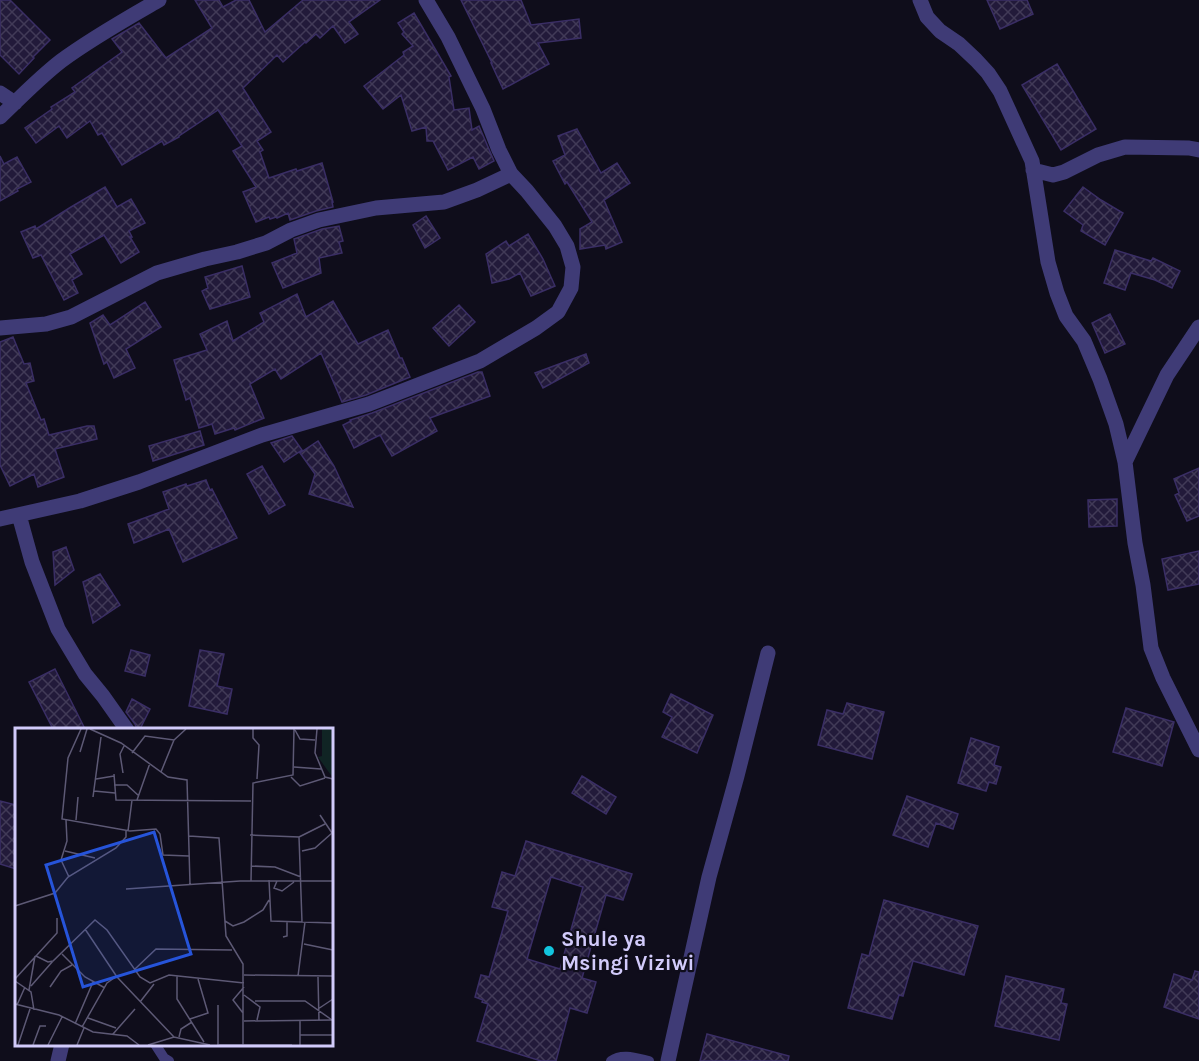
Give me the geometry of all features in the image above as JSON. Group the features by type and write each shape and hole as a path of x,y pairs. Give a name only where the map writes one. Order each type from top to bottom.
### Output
{"street":[{"path":"0,117 61,62 107,30 159,0"},
{"path":"0,519 80,501 139,482 262,435 369,405 480,361 536,328 558,312 571,288 573,267 567,246 555,226 512,174 448,37 426,0"},
{"path":"920,0 927,17 940,31 959,44 987,72 1000,92 1032,161 1048,262 1057,293 1066,316 1084,341 1116,424 1125,462 1151,648 1162,678 1199,750"},
{"path":"0,93 15,103"},
{"path":"1033,170 1053,175 1098,155 1125,147 1199,150"},
{"path":"0,327 46,324 71,317 157,273 266,243 291,230 320,220 376,208 444,202 512,174"},
{"path":"1125,462 1167,375 1199,327"},
{"path":"19,515 32,562 58,629 85,674 126,728"},
{"path":"668,1061 709,877 768,653"},
{"path":"58,1061 62,1046"}],"lane":[{"path":"156,1046 164,1058 170,1061"},
{"path":"611,1061 619,1057 649,1061"}],"building":[{"path":"0,0 10,0 50,40 19,74 0,55"},
{"path":"195,0 219,0 223,7 236,0 249,0 265,32 303,0 380,0 349,22 358,34 345,43 333,26 320,38 316,34 283,62 277,55 243,88 271,132 257,141 263,150 260,152 269,178 322,163 333,207 290,220 288,213 277,218 270,219 269,217 256,222 243,192 256,187 233,151 242,146 218,110 179,137 164,145 162,141 122,165 102,133 98,135 90,121 67,138 59,126 36,143 25,128 52,109 51,107 75,92 72,88 122,52 112,39 139,23 166,58 212,28"},
{"path":"461,0 521,0 531,25 579,19 581,38 538,43 549,64 503,89"},
{"path":"987,0 1027,0 1033,14 1000,29"},
{"path":"414,13 451,76 449,77 454,110 469,108 472,130 479,126 494,161 479,169 473,157 448,170 433,141 427,141 426,127 412,131 401,95 383,109 364,86 413,46 402,34 404,32 398,23"},
{"path":"1057,64 1096,129 1061,150 1022,85"},
{"path":"577,129 601,173 617,163 630,183 604,200 622,242 606,249 605,245 580,249 580,229 592,222 567,182 565,184 553,161 565,155 558,136"},
{"path":"0,156 4,164 17,157 31,182 0,201"},
{"path":"105,187 117,207 131,199 145,223 129,231 139,252 121,263 104,235 70,254 82,274 72,280 78,293 64,300 41,255 33,258 21,232 35,226 36,229"},
{"path":"1083,187 1123,213 1105,245 1081,231 1083,225 1064,211"},
{"path":"426,216 440,238 425,248 413,225"},
{"path":"339,226 343,241 339,242 342,253 319,258 321,273 283,288 272,263 297,253 294,239 322,229"},
{"path":"528,234 555,286 531,296 520,273 509,279 492,283 486,254 506,241 509,246"},
{"path":"1115,250 1151,261 1153,258 1180,271 1172,288 1131,273 1125,290 1104,283"},
{"path":"242,266 250,297 210,309 202,291 208,288 205,277"},
{"path":"297,294 306,317 333,301 358,344 388,330 410,377 342,402 321,353 281,379 275,369 250,384 264,418 235,430 234,428 215,434 212,424 199,428 190,398 186,400 174,360 207,350 200,334 227,321 233,341 264,322 260,313"},
{"path":"145,302 161,327 126,349 135,368 114,378 107,362 104,364 90,323 103,315 110,325"},
{"path":"459,305 475,322 449,346 433,328"},
{"path":"1110,314 1125,344 1105,353 1092,323"},
{"path":"13,337 24,364 30,363 34,381 26,383 41,420 44,419 49,435 94,426 97,439 55,449 64,477 38,487 34,474 10,486 0,465 0,342"},
{"path":"586,354 589,363 543,388 535,373"},
{"path":"482,372 490,396 430,418 437,431 392,456 380,435 354,448 343,425 350,420"},
{"path":"200,431 204,445 153,461 149,446"},
{"path":"292,436 302,450 284,462 271,443"},
{"path":"318,441 334,466 353,507 309,494 315,474 300,453"},
{"path":"262,466 285,505 269,514 247,474"},
{"path":"1199,468 1199,516 1187,521 1175,495 1179,493 1174,479"},
{"path":"206,480 237,538 183,562 169,529 134,543 128,524 169,509 163,492"},
{"path":"1117,499 1117,526 1089,527 1088,500"},
{"path":"66,547 74,570 55,585 53,552"},
{"path":"1199,551 1199,584 1168,590 1162,559"},
{"path":"100,574 120,605 93,623 83,582"},
{"path":"131,650 150,655 145,676 125,671"},
{"path":"200,650 224,654 217,686 232,689 227,714 189,706"},
{"path":"55,669 84,728 52,728 29,682"},
{"path":"671,694 713,715 697,753 662,737 672,717 663,712"},
{"path":"132,699 150,709 140,728 137,728 126,712"},
{"path":"847,703 884,712 872,759 818,745 827,710 843,714"},
{"path":"1126,708 1174,722 1162,766 1113,752"},
{"path":"971,738 999,747 994,765 1001,767 996,784 989,782 986,791 958,783"},
{"path":"582,776 616,797 606,814 572,793"},
{"path":"907,796 958,814 953,829 936,823 928,847 893,835"},
{"path":"0,801 15,805 15,869 0,864"},
{"path":"526,841 632,874 623,900 606,895 582,978 596,982 587,1013 570,1008 556,1061 541,1061 477,1041 488,1004 475,997 481,975 489,977 508,911 492,907 502,872 515,876","holes":["551,877 583,887 560,969 527,959"]},
{"path":"884,900 978,926 964,975 913,961 903,996 899,995 892,1019 848,1008 862,954 869,956"},
{"path":"1195,971 1199,972 1199,1019 1164,1007 1174,974 1192,980"},
{"path":"1006,976 1064,989 1061,1003 1067,1004 1059,1040 995,1026"},
{"path":"707,1034 789,1056 788,1061 700,1061"}],"place":[{"name":"Shule ya Msingi Viziwi","path":"549,951"}]}
